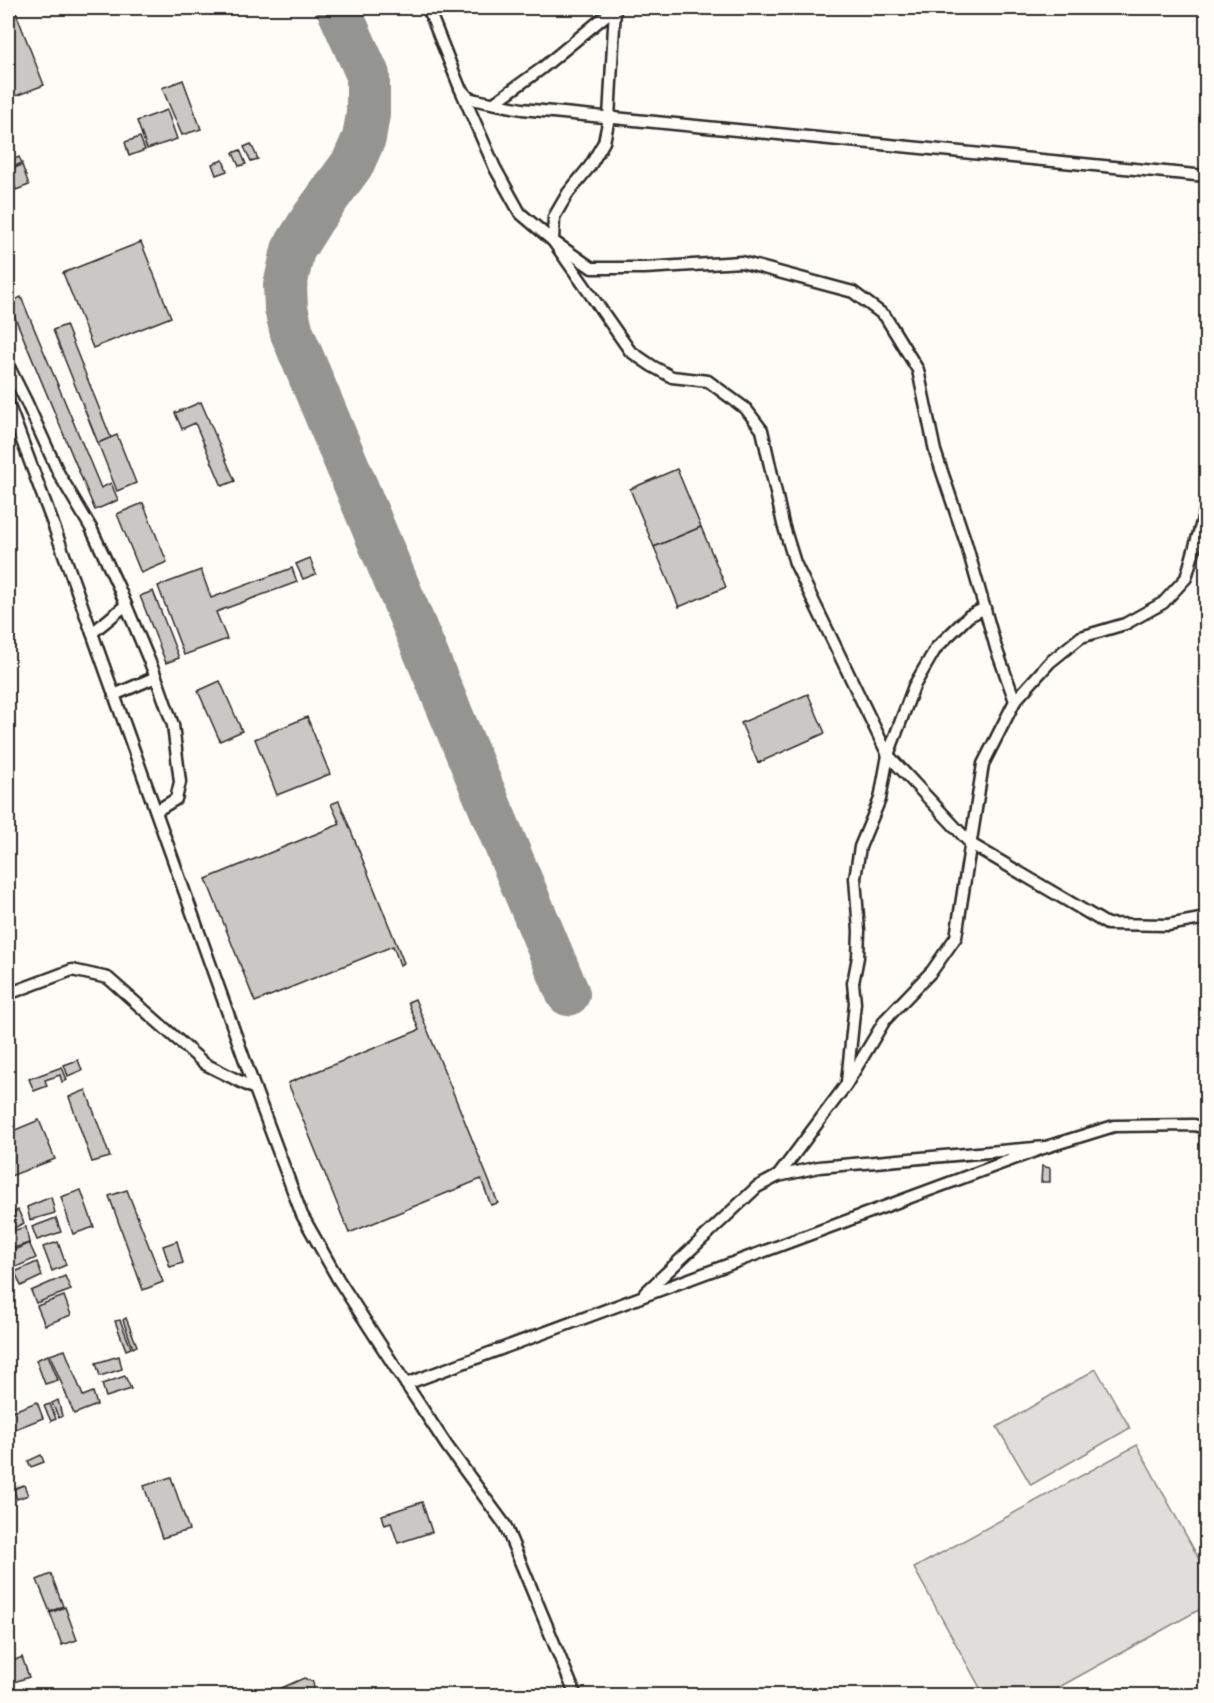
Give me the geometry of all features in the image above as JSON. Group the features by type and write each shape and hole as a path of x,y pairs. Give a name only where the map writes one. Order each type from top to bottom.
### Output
{"lane":[{"path":"428,8 495,168 520,213 553,241 592,268 645,268 741,262 853,292 885,316 918,370 935,452 966,543 996,648 1015,701"},
{"path":"494,103 541,69 615,8"},
{"path":"615,8 609,117 604,142 554,217 553,241 630,351 651,366 672,376 708,381 746,409 762,430 783,524 795,563 888,755 971,844 1107,924 1168,925 1206,918"},
{"path":"460,88 469,98 522,109 1206,176"},
{"path":"8,365 59,474 91,528 156,677 173,725 180,782 176,799 156,811"},
{"path":"8,403 302,1215 338,1279 406,1384 447,1446 505,1525 576,1695"},
{"path":"778,1176 846,1085 885,1020 932,971 956,937 983,764 1015,701 1050,662 1081,637 1125,624 1163,603 1186,578 1206,508"},
{"path":"92,633 126,605"},
{"path":"846,1085 855,1003 853,984 858,957 859,931 855,878 860,847 879,799 888,755 914,686 936,648 969,616 985,608"},
{"path":"114,695 156,677"},
{"path":"8,994 72,970 108,978 205,1064 255,1089"},
{"path":"406,1384 1046,1147 1114,1126 1194,1125 1206,1128"},
{"path":"642,1296 757,1187 778,1176 819,1167 1046,1147"}],"shaded area":[{"path":"1096,1369 1130,1428 1031,1485 997,1427"},
{"path":"1137,1445 1206,1572 1206,1606 1045,1695 984,1695 914,1568"}],"building":[{"path":"8,8 14,8 44,85 8,99"},
{"path":"651,8 665,8 657,14"},
{"path":"183,80 201,129 182,135 162,88"},
{"path":"167,110 177,139 147,149 137,121"},
{"path":"140,137 145,150 129,156 125,142"},
{"path":"251,144 258,159 251,161 244,147"},
{"path":"240,150 246,164 239,166 233,153"},
{"path":"19,157 22,163 8,169 8,162"},
{"path":"223,160 227,171 216,175 212,164"},
{"path":"22,165 29,185 16,190 9,170"},
{"path":"141,242 171,317 93,348 63,273"},
{"path":"21,297 101,488 111,483 118,500 95,510 9,303"},
{"path":"66,325 111,438 98,443 53,330"},
{"path":"201,402 235,481 222,486 195,423 182,429 175,413"},
{"path":"117,435 136,483 117,491 98,443"},
{"path":"677,469 701,527 654,547 630,489"},
{"path":"143,503 167,562 141,573 117,514"},
{"path":"701,527 726,587 679,607 654,547"},
{"path":"310,558 316,574 303,579 296,564"},
{"path":"292,568 297,582 216,612 227,639 184,655 158,586 201,570 211,598"},
{"path":"153,591 179,658 166,663 140,596"},
{"path":"220,681 242,731 220,741 198,691"},
{"path":"808,694 825,733 758,763 741,723"},
{"path":"307,717 330,774 277,795 255,739"},
{"path":"339,801 404,963 400,965 393,946 255,1002 206,879 340,824 331,804"},
{"path":"415,999 498,1203 491,1205 481,1179 349,1233 288,1083 419,1030 408,1002"},
{"path":"78,1060 82,1070 68,1076 64,1065"},
{"path":"62,1067 67,1080 62,1082 60,1075 45,1080 47,1086 34,1091 29,1079"},
{"path":"86,1090 110,1157 92,1162 69,1097"},
{"path":"39,1120 55,1159 8,1177 8,1133"},
{"path":"1042,1166 1050,1168 1050,1182 1041,1182"},
{"path":"81,1190 94,1227 73,1234 61,1197"},
{"path":"127,1190 163,1282 143,1290 109,1196"},
{"path":"51,1197 55,1213 30,1220 27,1207"},
{"path":"18,1210 24,1223 8,1231 8,1215"},
{"path":"56,1218 61,1232 37,1240 32,1227"},
{"path":"26,1227 29,1243 8,1250 8,1232"},
{"path":"177,1241 183,1263 170,1267 163,1246"},
{"path":"58,1242 66,1265 52,1271 43,1247"},
{"path":"29,1243 36,1258 14,1268 8,1253"},
{"path":"37,1262 42,1276 21,1286 15,1272"},
{"path":"65,1276 71,1290 36,1303 31,1291"},
{"path":"64,1296 71,1315 45,1325 37,1306"},
{"path":"126,1318 137,1346 133,1348 123,1320"},
{"path":"120,1320 131,1348 126,1350 115,1321"},
{"path":"65,1350 83,1396 93,1392 97,1405 74,1414 50,1355"},
{"path":"48,1355 58,1380 45,1384 36,1360"},
{"path":"119,1356 122,1369 100,1376 96,1363"},
{"path":"125,1376 131,1389 106,1397 102,1384"},
{"path":"58,1400 62,1416 59,1418 52,1403"},
{"path":"37,1402 43,1418 8,1432 8,1413"},
{"path":"50,1404 56,1419 51,1421 44,1406"},
{"path":"41,1455 44,1462 31,1467 28,1461"},
{"path":"171,1477 189,1530 162,1538 144,1486"},
{"path":"24,1485 28,1495 17,1499 13,1489"},
{"path":"422,1502 432,1532 398,1543 391,1523 385,1525 382,1515"},
{"path":"51,1574 63,1606 50,1612 37,1580"},
{"path":"65,1607 77,1640 62,1645 50,1613"},
{"path":"8,1646 13,1661 22,1657 29,1677 8,1684"},
{"path":"304,1678 313,1682 315,1696 279,1696 277,1690"}],"taxiway":[{"path":"338,8 368,75 368,114 364,138 353,163 293,250 285,286 286,308 292,333 568,994"}]}
